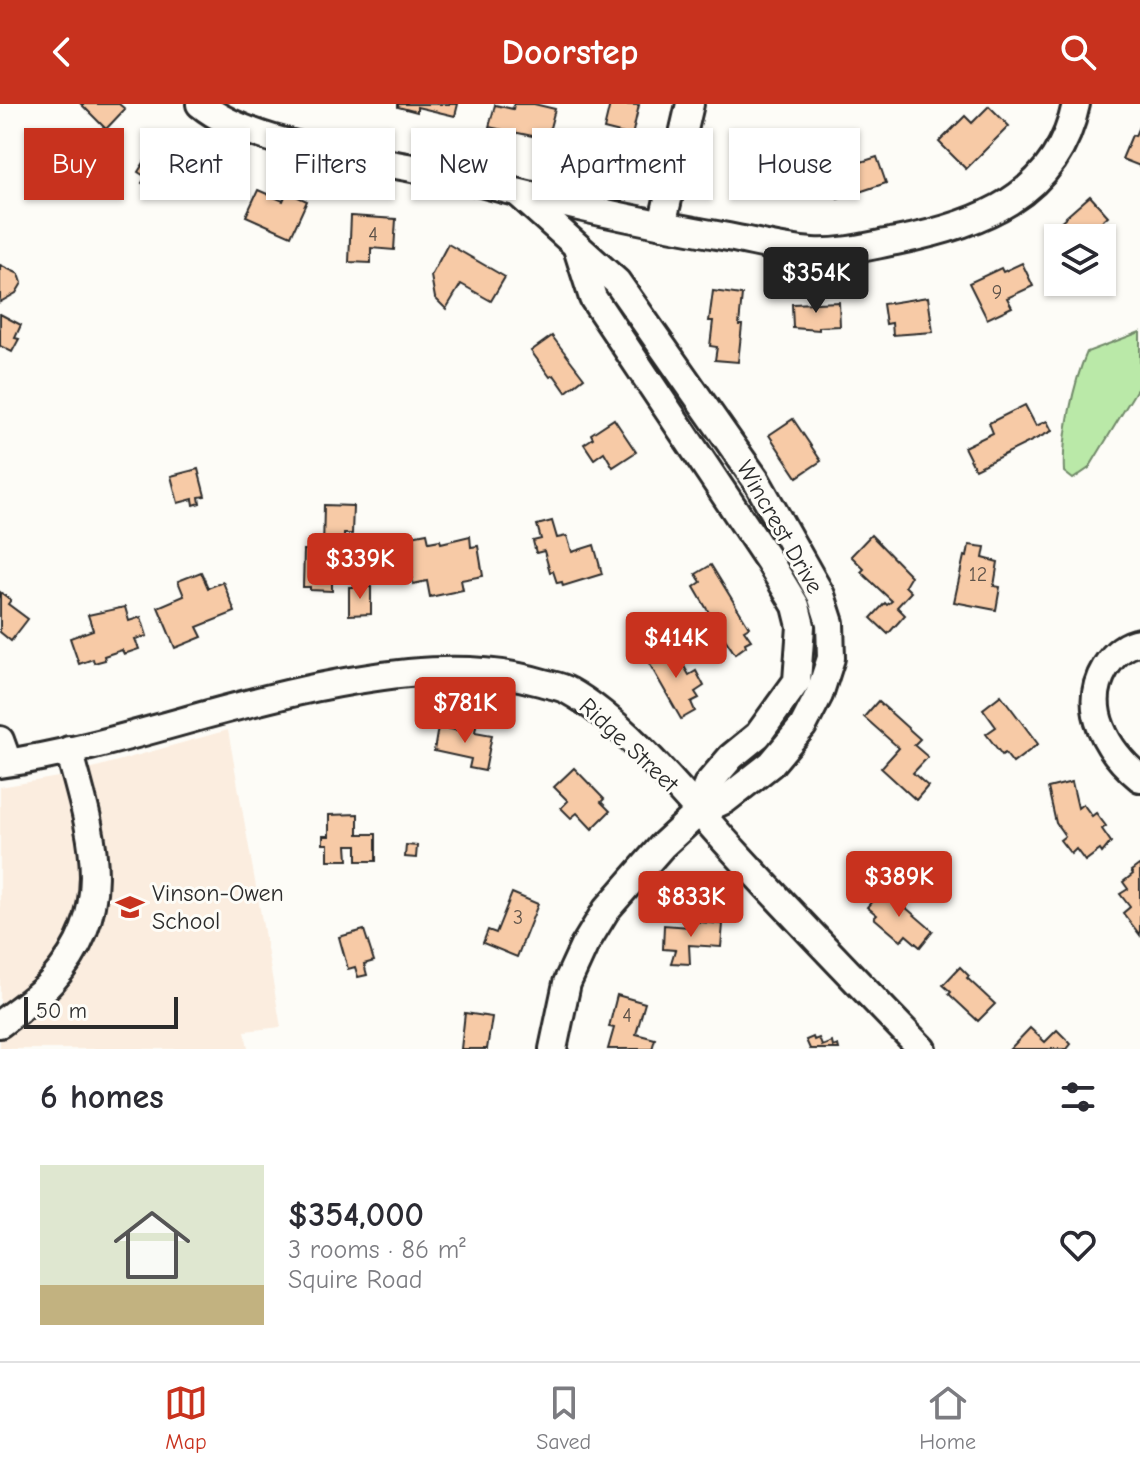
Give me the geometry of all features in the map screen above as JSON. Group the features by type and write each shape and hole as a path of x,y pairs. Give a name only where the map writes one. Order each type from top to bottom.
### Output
{"street":[{"path":"200,104 250,131 373,162 443,174 662,225 809,252 854,249 928,235 973,221 1005,206 1030,187 1059,151 1076,104"},
{"path":"662,225 690,104"},
{"name":"Wincrest Drive","path":"518,193 576,245 593,298 796,606 801,626 797,681 758,735 731,757 707,785 699,812"},
{"path":"1140,642 1132,643 1112,657 1098,679 1094,702 1101,730 1122,764 1140,778"},
{"name":"Ridge Street","path":"3,755 69,750 258,699 393,675 466,670 522,677 568,690 607,718 654,762 922,1049"},
{"path":"0,1024 50,983 77,949 91,912 96,875 89,828 69,750"},
{"path":"553,1049 567,983 584,946 606,910 662,846 699,812"}],"shaded area":[{"name":"Vinson-Owen School","path":"228,730 281,1027 245,1031 248,1049 0,1049 0,787 64,776"}],"green space":[{"path":"1140,332 1140,384 1089,468 1073,479 1064,472 1065,444 1073,395 1087,352"}],"building":[{"path":"81,104 119,104 125,109 105,128"},
{"path":"398,104 458,104 455,116 417,107 417,112 398,107"},
{"path":"514,104 534,104 555,109 550,128 532,128 532,136 516,133 516,128 489,127 495,105 513,109"},
{"path":"610,104 639,105 634,128 604,128"},
{"path":"989,106 1009,126 966,169 939,142 965,116 972,123"},
{"path":"1140,124 1140,166 1122,159"},
{"path":"877,157 886,183 860,192 860,162"},
{"path":"258,190 266,194 266,200 307,201 291,236 246,216"},
{"path":"1090,196 1108,216 1099,224 1058,224"},
{"path":"351,216 396,219 394,250 371,248 371,263 349,262"},
{"path":"448,244 505,277 491,301 461,284 446,309 435,298 431,276"},
{"path":"1022,263 1033,286 1007,298 1012,307 987,319 969,283 1001,268 1003,272"},
{"path":"0,265 19,274 22,283 16,293 0,302"},
{"path":"713,291 742,295 738,362 715,360 717,347 710,346"},
{"path":"928,297 933,332 893,335 892,323 886,324 883,304"},
{"path":"839,302 840,326 819,327 819,330 793,328 792,304"},
{"path":"0,314 21,325 15,338 19,339 12,352 0,346"},
{"path":"552,336 584,378 566,392 554,375 550,377 531,351"},
{"path":"1025,405 1036,426 1047,421 1052,431 975,469 964,447 993,433 989,423"},
{"path":"614,419 636,452 613,467 604,452 594,459 584,444 593,438 591,434"},
{"path":"793,419 821,461 797,477 769,435"},
{"path":"198,469 205,496 199,497 200,503 194,505 193,499 178,503 171,476"},
{"path":"324,505 353,506 352,534 344,534 344,550 351,550 351,564 332,563 332,591 303,587 304,550 323,550"},
{"path":"552,521 557,538 567,536 572,552 594,545 602,574 563,586 562,582 557,583 544,551 536,553 533,541 541,539 537,525"},
{"path":"427,533 429,542 440,540 441,543 470,536 471,547 478,546 483,576 461,580 463,590 430,597 427,581 413,584 406,537"},
{"path":"871,535 911,576 905,586 911,592 897,607 905,615 888,634 871,618 885,603 887,605 892,601 861,572 864,569 851,556"},
{"path":"969,545 985,547 983,558 998,562 994,586 1000,587 996,610 954,602"},
{"path":"711,565 749,627 744,630 751,640 735,654 716,632 719,630 694,587 701,582 696,574"},
{"path":"201,572 208,588 223,582 235,612 197,627 202,637 175,648 158,607 184,596 178,581"},
{"path":"349,587 371,587 371,614 349,615"},
{"path":"0,592 11,600 8,604 28,619 11,641 0,632"},
{"path":"125,607 129,621 141,617 147,636 135,639 139,649 124,654 122,650 104,656 105,660 94,663 93,659 79,664 70,638 93,630 88,615"},
{"path":"670,642 689,675 696,671 704,686 695,692 699,698 691,702 695,711 681,719 649,663 657,658 653,651"},
{"path":"1001,695 1038,744 1013,763 1005,753 1002,755 986,734 996,727 983,709"},
{"path":"878,701 920,739 914,745 928,757 913,773 928,786 916,800 881,768 899,748 864,717"},
{"path":"465,724 476,726 475,732 492,735 485,771 469,768 471,759 434,751 438,727 463,731"},
{"path":"574,768 604,799 601,802 610,811 592,829 577,813 571,818 561,808 568,801 554,787"},
{"path":"1072,782 1078,808 1083,804 1092,816 1096,813 1106,826 1102,829 1111,842 1102,853 1100,850 1085,861 1076,849 1071,854 1060,840 1065,836 1056,823 1048,788"},
{"path":"358,814 358,834 376,834 376,861 357,861 357,845 347,845 348,860 328,860 328,844 323,844 323,836 329,836 329,815"},
{"path":"406,845 417,846 416,858 405,857"},
{"path":"1139,865 1140,935 1123,913 1130,907 1120,894 1128,889 1123,882"},
{"path":"883,888 933,931 920,947 906,935 901,941 874,918 877,915 867,907"},
{"path":"512,893 538,904 517,957 483,943 488,930 496,933"},
{"path":"690,921 723,924 721,947 689,945 690,964 671,963 675,950 663,949 664,925 690,927"},
{"path":"364,930 374,961 364,964 367,975 358,977 355,967 348,969 339,937"},
{"path":"960,967 969,976 967,978 995,1004 978,1021 943,985"},
{"path":"617,995 645,1003 636,1034 655,1039 652,1049 608,1049 614,1028 609,1027"},
{"path":"465,1013 492,1017 487,1049 461,1049"},
{"path":"1030,1028 1045,1042 1057,1030 1071,1044 1067,1049 1010,1049"},
{"path":"813,1037 814,1040 819,1038 822,1046 832,1042 833,1047 838,1045 839,1049 810,1049 806,1040"}],"place":[{"name":"Vinson-Owen School","path":"130,907"}]}
